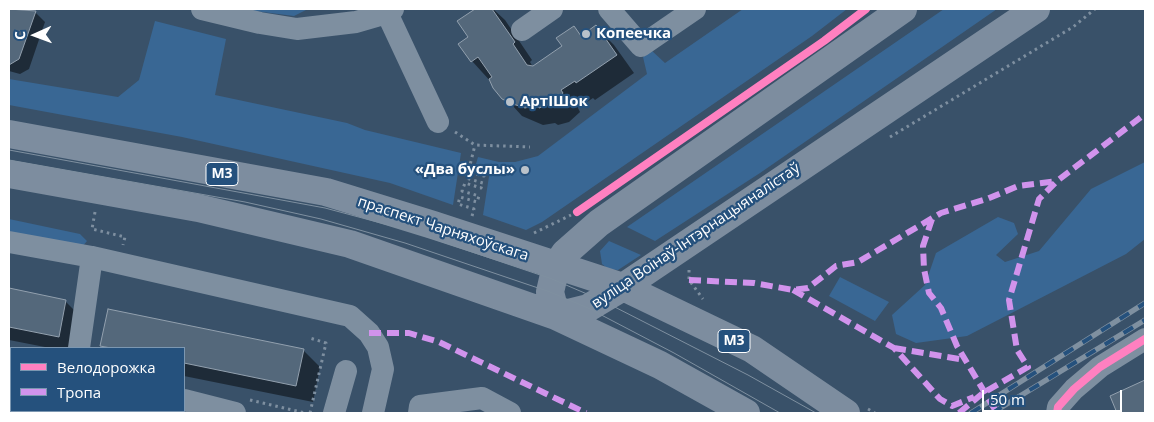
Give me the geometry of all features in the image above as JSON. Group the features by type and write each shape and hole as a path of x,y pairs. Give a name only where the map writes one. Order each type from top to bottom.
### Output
{"main road":[{"path":"556,316 550,292 556,266 565,253 627,202 903,9"},
{"name":"вуліца Воінаў-Інтэрнацыяналістаў","path":"556,316 588,308 623,287 1036,9"},
{"name":"праспект Чарняхоўскага","path":"9,134 326,192 623,287 752,350 846,413"},
{"path":"9,174 198,208 350,244 556,316 660,365 746,413"}],"street":[{"path":"202,9 260,23 297,29 356,22 390,11 438,122"},
{"path":"522,30 552,9"},
{"path":"609,9 641,46 694,9"},
{"path":"9,242 92,257 350,316 369,333 378,347 383,370 374,413"},
{"path":"79,347 92,257"},
{"path":"1057,413 1058,408 1074,389 1100,367 1145,339"},
{"path":"334,413 346,371"},
{"path":"419,413 420,406 482,398 510,413"},
{"path":"185,400 235,413"}],"path":[{"path":"882,142 1073,27 1095,9"},
{"path":"438,122 475,145 530,147"},
{"path":"471,219 474,209 458,204 460,198 477,202 478,196 462,191 465,183 481,188 483,182 466,178 468,172 484,176 486,170 470,165 475,145"},
{"path":"94,214 92,229 125,237 122,254"},
{"path":"694,266 689,270 690,280 694,288"},
{"path":"310,338 326,343 310,413"}],"shaded area":[{"path":"239,9 308,9 294,16"},
{"path":"743,9 847,9 812,36 542,222 526,230 483,215 490,170 476,164 478,157 499,162 515,162 538,156 647,74 643,57 651,50 665,63"},
{"path":"944,9 997,9 760,173 655,241 627,227"},
{"path":"155,21 226,39 215,95 347,123 365,130 461,153 453,205 390,183 182,137 9,105 9,79 118,97 139,80"},
{"path":"1145,162 1145,239 1126,254 967,336 916,343 896,334 892,315 925,285 936,253 998,217 1014,223 1018,234 996,255 1005,262 1039,251 1091,189"},
{"path":"9,219 80,234 87,241 82,247 9,237"},
{"path":"609,241 641,255 618,270 608,269 602,264 600,251"},
{"path":"840,277 889,302 875,321 829,296"}],"building":[{"path":"9,9 36,11 19,59 9,65"},
{"path":"475,9 492,9 515,42 513,44 527,65 533,66 562,46 556,38 574,26 581,36 596,25 617,55 576,83 575,81 561,90 563,93 560,97 550,104 539,108 537,105 525,108 513,104 502,99 493,88 489,79 492,77 478,57 471,62 458,44 468,37 457,21"},
{"path":"9,288 66,300 59,337 9,327"},
{"path":"108,309 304,349 296,386 185,363 185,347 100,346"},
{"path":"1145,380 1145,413 1117,413 1110,396"},
{"path":"9,406 10,412 20,412 20,413 9,413"},
{"path":"39,412 77,412 77,413"},
{"path":"94,412 113,412 113,413"}],"tram line":[{"path":"9,150 325,208 407,230 552,279 601,300 748,375 816,413"},
{"path":"9,160 245,202 321,219 405,243 550,292 588,308 674,353 780,413"}],"railway":[{"path":"971,413 1145,303"},
{"path":"992,413 1145,320"}],"marked path":[{"path":"959,413 983,393 1028,367 1017,350 1009,300 1039,199 1057,181 1145,114"},
{"path":"689,280 754,283 793,290 808,288 836,266 858,262 941,213 987,199 1018,186 1057,181"},
{"path":"932,219 923,246 924,269 929,293 941,308 957,346 997,413"},
{"path":"793,290 894,348 940,399 952,406 974,397"},
{"path":"369,333 409,333 439,342 586,413"},
{"path":"894,348 965,360"}],"cycle path":[{"path":"577,212 824,41 866,9"},
{"path":"1057,413 1058,407 1074,389 1100,367 1145,339"}],"place":[{"name":"Копеечка","path":"586,34"},
{"name":"АртIШок","path":"510,102"},
{"name":"«Два буслы»","path":"525,170"}]}
